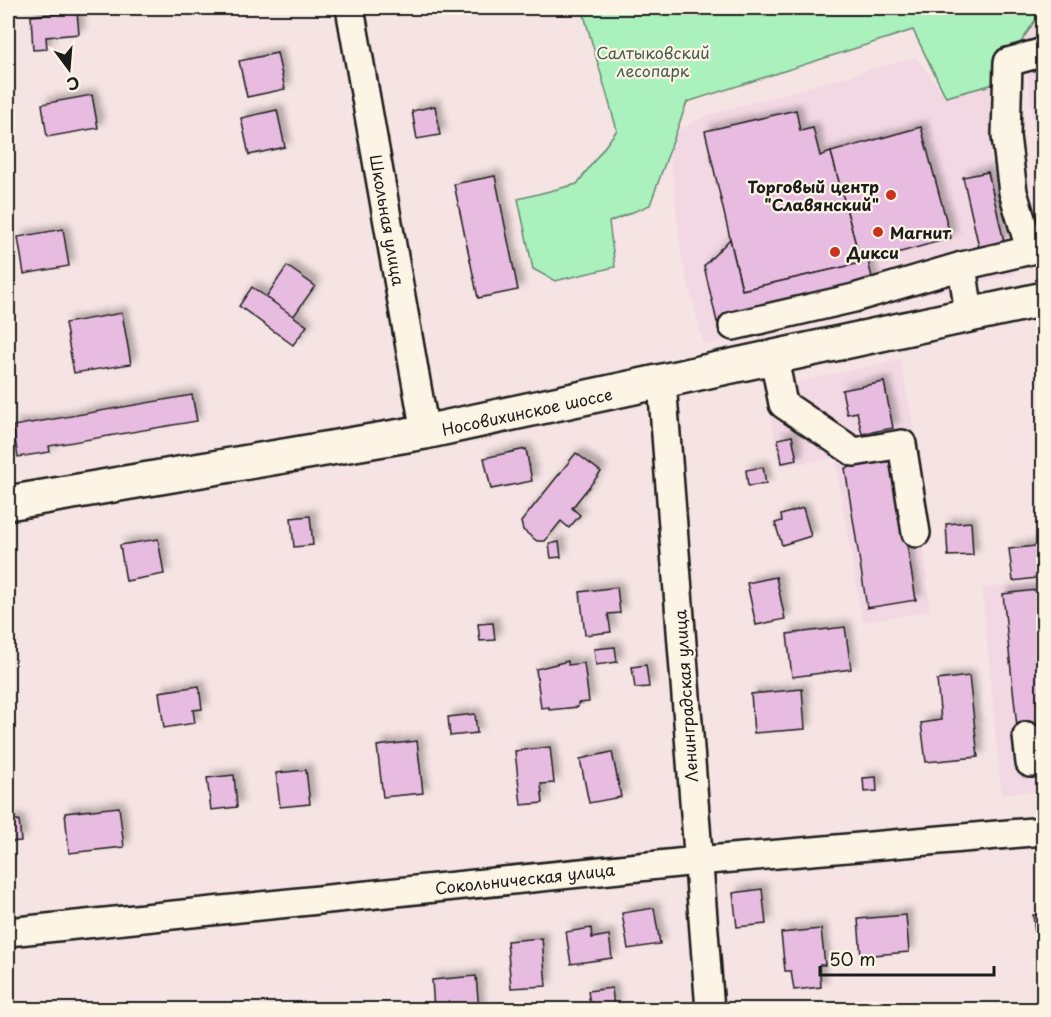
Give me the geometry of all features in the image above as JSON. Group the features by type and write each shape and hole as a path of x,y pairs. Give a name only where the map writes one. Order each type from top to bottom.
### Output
{"main road":[{"name":"Носовихинское шоссе","path":"8,503 425,432 1044,299"}],"street":[{"name":"Школьная улица","path":"350,8 425,432"},
{"path":"733,326 854,298 962,266 1037,248 1013,192 1006,136 1008,62 1044,52"},
{"path":"962,266 969,314"},
{"path":"774,358 783,404 854,452 902,444 916,533"},
{"name":"Ленинградская улица","path":"662,382 710,1010"},
{"path":"1027,736 1030,763 1044,762"},
{"name":"Сокольническая улица","path":"8,932 697,861 1044,831"}],"shaded area":[{"path":"1020,8 1043,8 1043,207 1025,57"},
{"path":"916,57 946,97 994,84 990,156 1014,275 704,345 682,260 668,137 706,115"},
{"path":"900,359 913,426 930,611 862,622 835,458 780,467 765,389"},
{"path":"1043,582 1043,790 1001,794 982,588"}],"green space":[{"name":"Салтыковский лесопарк","path":"582,8 1043,8 994,84 946,97 913,30 687,102 650,205 609,222 615,267 555,281 533,269 518,199 577,184 617,130"}],"building":[{"path":"77,12 79,34 46,37 47,49 33,50 31,16"},
{"path":"277,53 285,89 247,97 239,61"},
{"path":"92,95 98,128 47,137 42,104"},
{"path":"435,106 440,135 417,139 412,111"},
{"path":"277,110 285,147 249,155 241,118"},
{"path":"796,110 800,131 813,128 820,156 831,152 861,263 742,290 705,131"},
{"name":"Торговый центр \"Славянский\"","path":"921,127 951,238 868,261 874,286 717,322 704,266 730,239 742,290 861,263 831,152"},
{"path":"988,172 1004,242 979,247 963,177"},
{"path":"495,176 518,290 478,298 454,184"},
{"path":"63,229 69,266 24,274 18,237"},
{"path":"287,266 315,286 293,317 266,297"},
{"path":"252,287 307,326 293,345 239,306"},
{"path":"122,313 131,364 74,373 65,323"},
{"path":"884,382 893,428 862,434 857,412 847,414 842,390"},
{"path":"192,395 197,421 49,446 50,452 18,457 13,426"},
{"path":"792,436 797,460 782,463 778,439"},
{"path":"526,449 532,481 491,489 484,458"},
{"path":"576,453 601,472 572,508 580,515 569,528 561,521 545,541 537,541 523,530 521,522"},
{"path":"893,460 916,600 867,608 845,468"},
{"path":"763,467 766,484 748,486 746,470"},
{"path":"803,508 811,536 782,545 775,523 782,521 781,515"},
{"path":"310,516 313,545 294,547 291,518"},
{"path":"971,522 973,555 948,556 946,524"},
{"path":"158,539 164,574 126,581 120,545"},
{"path":"559,542 561,557 551,558 549,544"},
{"path":"1044,545 1044,577 1013,581 1009,549"},
{"path":"776,577 785,619 756,625 747,583"},
{"path":"617,587 620,613 608,614 611,632 585,635 580,592"},
{"path":"1044,589 1044,735 1038,735 1037,725 1017,727 1003,594"},
{"path":"493,623 495,640 480,641 478,624"},
{"path":"845,627 851,669 792,677 787,634"},
{"path":"615,647 617,662 596,665 594,649"},
{"path":"568,661 568,665 584,663 589,702 578,703 578,707 549,710 549,707 541,708 536,669"},
{"path":"646,665 649,687 635,688 632,667"},
{"path":"969,676 978,757 926,762 921,723 941,720 937,680"},
{"path":"199,686 202,709 193,710 195,723 164,728 159,692"},
{"path":"802,689 805,729 754,733 751,694"},
{"path":"475,714 477,733 450,736 448,717"},
{"path":"417,741 423,793 383,797 377,746"},
{"path":"550,747 554,783 541,784 543,803 521,805 515,751"},
{"path":"612,752 621,797 589,803 580,759"},
{"path":"306,770 310,804 280,807 276,773"},
{"path":"234,775 237,807 211,810 207,778"},
{"path":"876,777 877,791 864,792 863,778"},
{"path":"119,807 124,847 69,853 65,813"},
{"path":"19,820 21,841 8,842 8,821"},
{"path":"762,889 766,924 737,927 733,893"},
{"path":"654,908 660,944 628,949 622,913"},
{"path":"1044,914 1044,978 1040,978 1033,915"},
{"path":"906,915 909,952 861,956 858,919"},
{"path":"591,928 592,938 609,935 612,958 571,964 566,932"},
{"path":"821,929 825,965 819,965 821,987 794,990 791,971 785,971 781,933"},
{"path":"542,938 546,986 511,988 507,941"},
{"path":"476,976 479,1010 434,1010 432,980"},
{"path":"612,988 614,1008 591,1010 588,991"}],"place":[{"name":"Торговый центр \"Славянский\"","path":"891,195"},
{"name":"Магнит","path":"878,232"},
{"name":"Дикси","path":"835,252"}]}
